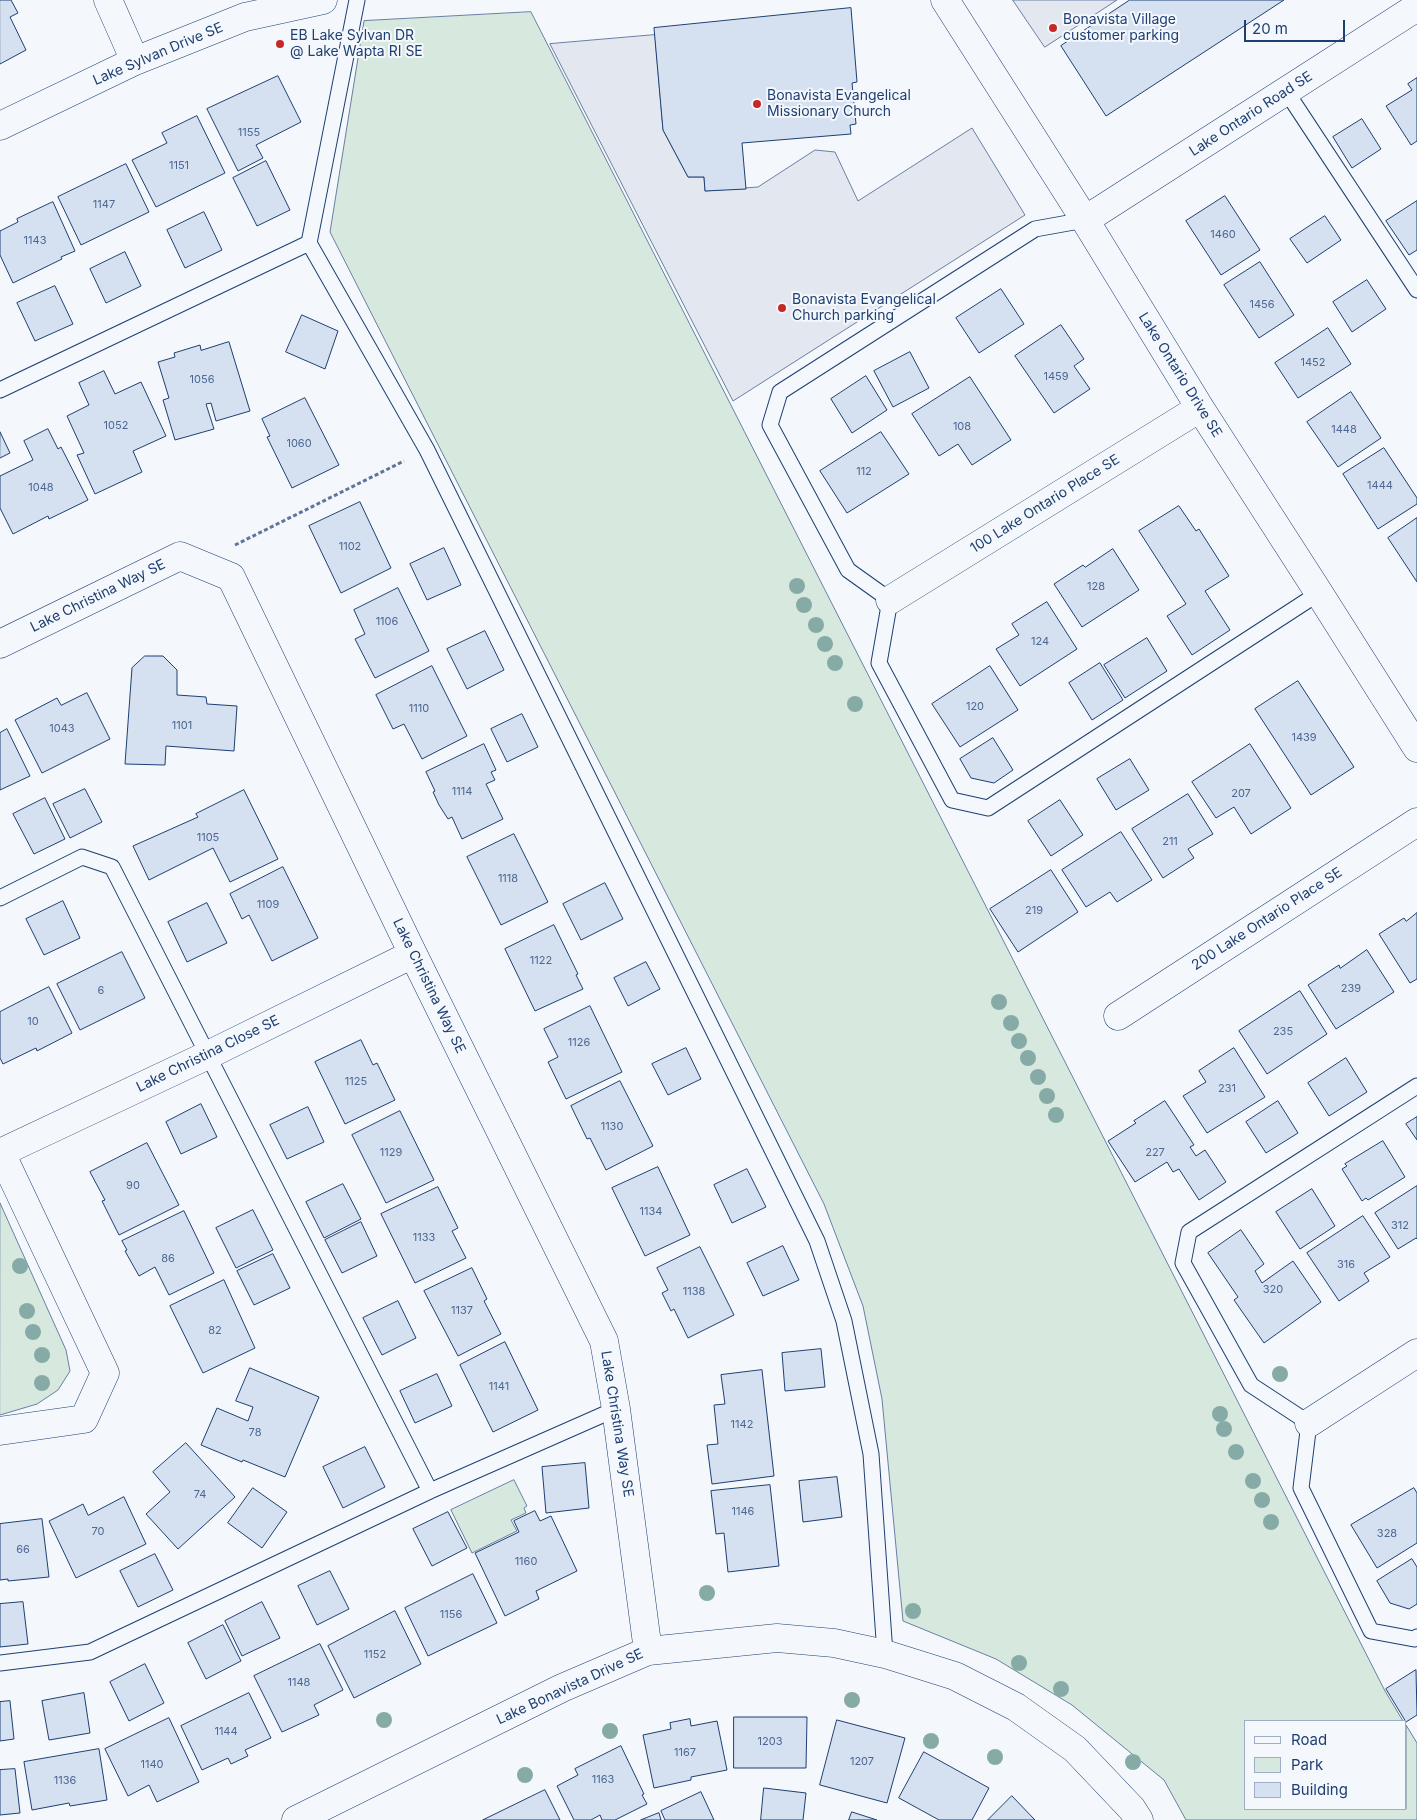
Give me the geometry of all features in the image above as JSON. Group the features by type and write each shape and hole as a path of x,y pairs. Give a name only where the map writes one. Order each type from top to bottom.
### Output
{"street":[{"path":"108,0 135,61"},
{"name":"Lake Sylvan Drive SE","path":"0,126 135,61 245,18 323,0"},
{"name":"Lake Ontario Drive SE","path":"945,0 1085,220 1200,408 1417,748"},
{"name":"Lake Ontario Road SE","path":"1085,220 1417,7"},
{"name":"100 Lake Ontario Place SE","path":"890,600 1200,408"},
{"name":"Lake Christina Way SE","path":"0,644 180,556 231,577 413,954 604,1341 616,1409 648,1651"},
{"name":"200 Lake Ontario Place SE","path":"1118,1016 1417,822"},
{"name":"Lake Christina Close SE","path":"0,1431 84,1419 105,1373 1,1153 208,1055 413,954"},
{"path":"1309,1423 1417,1353"},
{"name":"Lake Bonavista Drive SE","path":"296,1820 562,1688 648,1651 777,1638 834,1643 886,1654 955,1676 1016,1707 1075,1750 1132,1809 1139,1820"}],"lane":[{"path":"357,0 309,243 428,450 817,1242 844,1321 871,1454 886,1654"},
{"path":"1286,91 1417,290"},
{"path":"1085,220 1035,229 780,392 770,425 848,570 890,600 879,663 952,800 988,808 1319,593"},
{"path":"0,390 309,243"},
{"path":"0,898 82,857 112,867 430,1491"},
{"path":"1417,1086 1189,1232 1182,1264 1251,1385 1309,1423 1301,1488 1371,1631 1414,1639 1417,1637"},
{"path":"0,1663 90,1652 430,1491 616,1409"}],"path":[{"path":"197,564 428,450"}],"green space":[{"path":"531,12 1385,1691 1402,1720 1244,1720 1244,1810 1407,1810 1407,1727 1417,1743 1417,1820 1186,1820 1164,1780 1072,1705 996,1659 903,1621 882,1399 863,1306 824,1204 330,232 364,21"},
{"path":"0,1203 66,1350 70,1371 58,1390 37,1404 0,1415"},
{"path":"514,1480 527,1506 524,1508 526,1513 511,1520 517,1531 472,1553 451,1510"}],"shaded area":[{"name":"Bonavista Village customer parking","path":"1013,0 1117,0 1045,47"},
{"name":"Bonavista Evangelical Church parking","path":"655,35 663,130 688,177 704,177 705,191 758,187 815,150 835,152 858,201 972,128 1025,215 733,401 550,44"}],"building":[{"path":"0,0 11,0 18,13 10,17 26,50 0,64"},
{"path":"1130,0 1284,0 1106,116 1061,46"},
{"name":"Bonavista Evangelical Missionary Church","path":"851,8 857,82 852,83 856,124 850,125 851,134 742,143 746,189 705,191 704,177 688,177 663,130 654,28"},
{"path":"278,76 301,122 256,145 263,158 238,171 207,109"},
{"path":"1417,78 1417,141 1411,145 1386,106 1412,90 1408,84"},
{"path":"197,116 225,173 156,207 132,160 167,143 162,133"},
{"path":"1362,119 1381,149 1352,168 1333,137"},
{"path":"266,161 290,210 257,226 233,178"},
{"path":"126,164 149,212 81,245 58,197"},
{"path":"1225,196 1260,250 1221,275 1186,221"},
{"path":"1417,201 1417,250 1409,255 1386,221"},
{"path":"53,202 75,251 13,283 0,255 0,231 18,222 17,219"},
{"path":"204,212 222,250 185,268 167,230"},
{"path":"1325,216 1341,240 1307,263 1290,239"},
{"path":"125,252 141,286 106,303 90,269"},
{"path":"1260,262 1294,315 1259,338 1224,285"},
{"path":"1367,280 1386,309 1352,332 1333,302"},
{"path":"55,286 73,324 35,341 17,303"},
{"path":"1001,289 1024,324 979,353 956,318"},
{"path":"302,315 338,331 325,369 286,352"},
{"path":"1061,325 1084,359 1074,366 1090,389 1054,413 1015,356"},
{"path":"1328,328 1351,364 1298,398 1275,363"},
{"path":"229,342 250,411 216,421 211,403 206,404 214,429 175,440 163,400 169,398 158,362 175,357 174,353 200,345 201,350"},
{"path":"910,352 929,388 893,407 874,371"},
{"path":"104,371 115,394 141,382 166,436 133,451 142,472 95,494 77,455 84,453 67,416 89,405 79,383"},
{"path":"866,376 887,410 852,433 831,399"},
{"path":"970,377 1011,440 972,465 958,444 939,456 912,414"},
{"path":"1351,392 1381,438 1338,467 1307,422"},
{"path":"305,398 339,465 292,488 267,437 270,436 262,419"},
{"path":"48,429 58,449 61,447 88,500 49,519 48,516 13,534 0,508 0,476 33,460 24,441"},
{"path":"0,432 10,453 0,458"},
{"path":"881,432 909,474 847,513 820,471"},
{"path":"1384,448 1417,498 1417,504 1378,529 1343,474"},
{"path":"360,502 391,568 341,593 309,526"},
{"path":"1179,506 1196,531 1199,529 1229,576 1205,591 1230,630 1192,655 1167,616 1186,604 1139,531"},
{"path":"1417,518 1417,582 1388,538"},
{"path":"444,548 461,585 427,600 410,564"},
{"path":"1113,549 1139,590 1082,627 1054,584 1083,565 1085,567"},
{"path":"398,588 429,651 375,678 355,639 365,634 354,610"},
{"path":"1047,602 1077,649 1020,686 996,649 1019,635 1012,624"},
{"path":"485,631 504,670 467,689 447,649"},
{"path":"1147,638 1167,671 1125,698 1104,665"},
{"path":"145,656 163,656 177,670 177,695 206,697 207,704 237,706 234,751 166,746 165,765 125,764 132,668"},
{"path":"1100,663 1123,700 1092,720 1069,683"},
{"path":"432,666 467,736 422,759 404,724 393,729 376,695"},
{"path":"990,666 1018,710 960,747 932,704"},
{"path":"1298,681 1354,767 1311,795 1255,709"},
{"path":"87,693 110,739 42,773 15,720 57,698 61,705"},
{"path":"522,714 538,747 507,762 491,729"},
{"path":"7,729 30,776 0,790 0,733"},
{"path":"993,738 1013,770 994,783 971,778 960,759"},
{"path":"484,744 496,770 491,772 495,780 486,784 503,819 462,839 452,817 448,819 439,805 426,772"},
{"path":"1250,744 1291,808 1251,834 1234,807 1216,818 1192,782"},
{"path":"1130,759 1149,790 1116,810 1097,779"},
{"path":"85,789 102,822 70,838 53,804"},
{"path":"244,790 278,859 230,882 213,848 149,880 133,846 198,817 196,814"},
{"path":"1188,794 1213,834 1188,849 1194,858 1163,878 1132,829"},
{"path":"45,798 65,839 34,854 13,814"},
{"path":"1060,800 1083,835 1051,856 1028,821"},
{"path":"1121,832 1152,880 1117,902 1110,892 1086,907 1062,870"},
{"path":"514,834 548,902 501,925 467,857"},
{"path":"283,867 318,938 272,961 249,915 242,919 230,894"},
{"path":"1051,870 1078,912 1018,952 990,909"},
{"path":"605,883 623,919 581,940 563,904"},
{"path":"63,901 80,938 44,955 26,919"},
{"path":"207,903 227,943 187,962 168,922"},
{"path":"1417,913 1417,979 1410,983 1379,934 1404,918 1406,921"},
{"path":"554,925 578,974 576,975 583,989 535,1011 505,949"},
{"path":"1367,950 1394,992 1336,1029 1308,985 1339,965 1340,968"},
{"path":"122,952 145,998 80,1030 57,984"},
{"path":"646,962 660,989 628,1006 614,978"},
{"path":"49,987 72,1033 37,1051 36,1048 3,1064 0,1058 0,1012"},
{"path":"1300,991 1327,1034 1267,1074 1239,1031"},
{"path":"590,1006 622,1072 566,1099 548,1062 558,1057 544,1029"},
{"path":"361,1040 373,1065 377,1063 395,1100 345,1124 315,1062"},
{"path":"686,1048 701,1079 668,1095 652,1064"},
{"path":"1234,1048 1265,1097 1207,1133 1183,1096 1206,1082 1199,1071"},
{"path":"1346,1058 1367,1092 1329,1116 1308,1083"},
{"path":"620,1081 653,1146 606,1170 590,1138 587,1139 571,1106"},
{"path":"1165,1101 1194,1145 1190,1147 1196,1156 1205,1150 1226,1182 1199,1200 1179,1169 1173,1172 1167,1162 1135,1182 1108,1141"},
{"path":"1278,1101 1298,1133 1266,1153 1246,1122"},
{"path":"201,1104 217,1137 181,1154 166,1122"},
{"path":"308,1107 324,1142 287,1159 270,1125"},
{"path":"400,1111 434,1180 386,1203 352,1135"},
{"path":"1417,1117 1417,1140 1406,1124"},
{"path":"1383,1141 1405,1177 1368,1200 1366,1198 1362,1201 1342,1169 1347,1166 1345,1164"},
{"path":"147,1143 179,1205 119,1235 102,1201 105,1200 90,1172"},
{"path":"658,1167 690,1235 645,1256 612,1188"},
{"path":"747,1169 766,1207 732,1223 714,1185"},
{"path":"343,1184 361,1219 324,1238 306,1202"},
{"path":"1417,1186 1417,1239 1398,1249 1375,1213"},
{"path":"438,1187 458,1228 452,1231 466,1258 415,1283 381,1214"},
{"path":"1312,1189 1335,1226 1300,1249 1276,1212"},
{"path":"253,1210 273,1250 236,1268 216,1228"},
{"path":"184,1211 214,1273 169,1295 155,1267 139,1276 125,1251 127,1250 122,1241"},
{"path":"1363,1216 1390,1257 1364,1273 1369,1281 1339,1301 1307,1253"},
{"path":"361,1222 377,1256 342,1273 325,1240"},
{"path":"1241,1230 1264,1264 1255,1271 1262,1283 1293,1261 1321,1302 1264,1343 1234,1300 1238,1297 1208,1253"},
{"path":"783,1246 799,1280 763,1296 747,1263"},
{"path":"700,1247 734,1315 688,1338 674,1309 671,1311 662,1293 668,1290 657,1268"},
{"path":"273,1254 290,1288 254,1305 237,1271"},
{"path":"472,1268 487,1299 484,1301 501,1334 458,1356 424,1291"},
{"path":"224,1280 255,1348 203,1373 170,1306"},
{"path":"398,1301 416,1338 382,1355 363,1318"},
{"path":"505,1342 538,1410 493,1432 460,1365"},
{"path":"821,1349 825,1387 785,1391 782,1353"},
{"path":"250,1368 319,1397 285,1477 201,1445 217,1408 248,1421 253,1407 236,1401"},
{"path":"762,1370 774,1476 712,1484 707,1445 718,1444 714,1405 725,1404 721,1375"},
{"path":"437,1374 452,1406 415,1423 400,1391"},
{"path":"186,1443 235,1497 178,1549 146,1514 170,1492 153,1472"},
{"path":"365,1447 385,1487 343,1508 323,1467"},
{"path":"585,1463 589,1508 546,1513 542,1467"},
{"path":"837,1477 842,1517 803,1522 799,1481"},
{"path":"770,1485 779,1566 728,1572 724,1533 716,1534 711,1491"},
{"path":"253,1488 287,1512 262,1548 228,1523"},
{"path":"1414,1488 1417,1493 1417,1543 1377,1568 1351,1525"},
{"path":"124,1497 146,1544 76,1578 49,1521 83,1504 88,1515"},
{"path":"535,1511 540,1521 551,1516 577,1571 536,1591 539,1599 505,1616 475,1553 519,1532 514,1521"},
{"path":"448,1512 467,1548 432,1566 413,1529"},
{"path":"42,1519 49,1577 0,1580 0,1524"},
{"path":"155,1554 173,1590 138,1607 120,1571"},
{"path":"1412,1559 1417,1567 1417,1604 1409,1609 1390,1603 1377,1581"},
{"path":"330,1571 349,1609 317,1625 298,1586"},
{"path":"473,1574 497,1623 428,1656 405,1608"},
{"path":"23,1602 28,1644 0,1647 0,1604"},
{"path":"262,1602 280,1638 242,1656 225,1621"},
{"path":"395,1611 421,1664 354,1698 328,1646"},
{"path":"223,1625 241,1661 206,1679 188,1643"},
{"path":"320,1644 343,1690 314,1705 319,1715 282,1732 254,1676"},
{"path":"145,1664 164,1703 129,1721 110,1682"},
{"path":"1416,1670 1417,1715 1407,1721 1405,1720 1386,1689"},
{"path":"84,1693 90,1733 49,1740 42,1701"},
{"path":"249,1693 271,1738 245,1750 248,1756 231,1764 228,1758 202,1770 181,1726"},
{"path":"10,1701 14,1739 0,1741 0,1702"},
{"path":"734,1717 807,1717 806,1768 734,1768"},
{"path":"169,1718 199,1782 157,1802 149,1785 128,1796 105,1749"},
{"path":"690,1719 691,1726 717,1721 727,1770 691,1777 691,1780 654,1788 643,1735 671,1729 670,1723"},
{"path":"837,1720 905,1738 887,1803 820,1785"},
{"path":"621,1746 647,1804 615,1820 602,1820 600,1815 591,1820 574,1820 557,1786 578,1775 575,1769"},
{"path":"99,1749 107,1800 70,1806 69,1803 32,1810 24,1762"},
{"path":"924,1752 989,1788 972,1820 939,1820 899,1798"},
{"path":"15,1769 20,1813 0,1815 0,1770"},
{"path":"764,1788 806,1793 803,1820 761,1820"},
{"path":"545,1790 560,1820 483,1820"},
{"path":"701,1792 714,1820 665,1820 661,1811"},
{"path":"1012,1796 1035,1820 988,1820"},
{"path":"852,1812 877,1820 849,1820"},
{"path":"659,1813 661,1820 641,1820"}],"place":[{"name":"Bonavista Village customer parking","path":"1053,28"},
{"name":"EB Lake Sylvan DR @ Lake Wapta RI SE","path":"280,44"},
{"name":"Bonavista Evangelical Missionary Church","path":"757,104"},
{"name":"Bonavista Evangelical Church parking","path":"782,308"}]}
